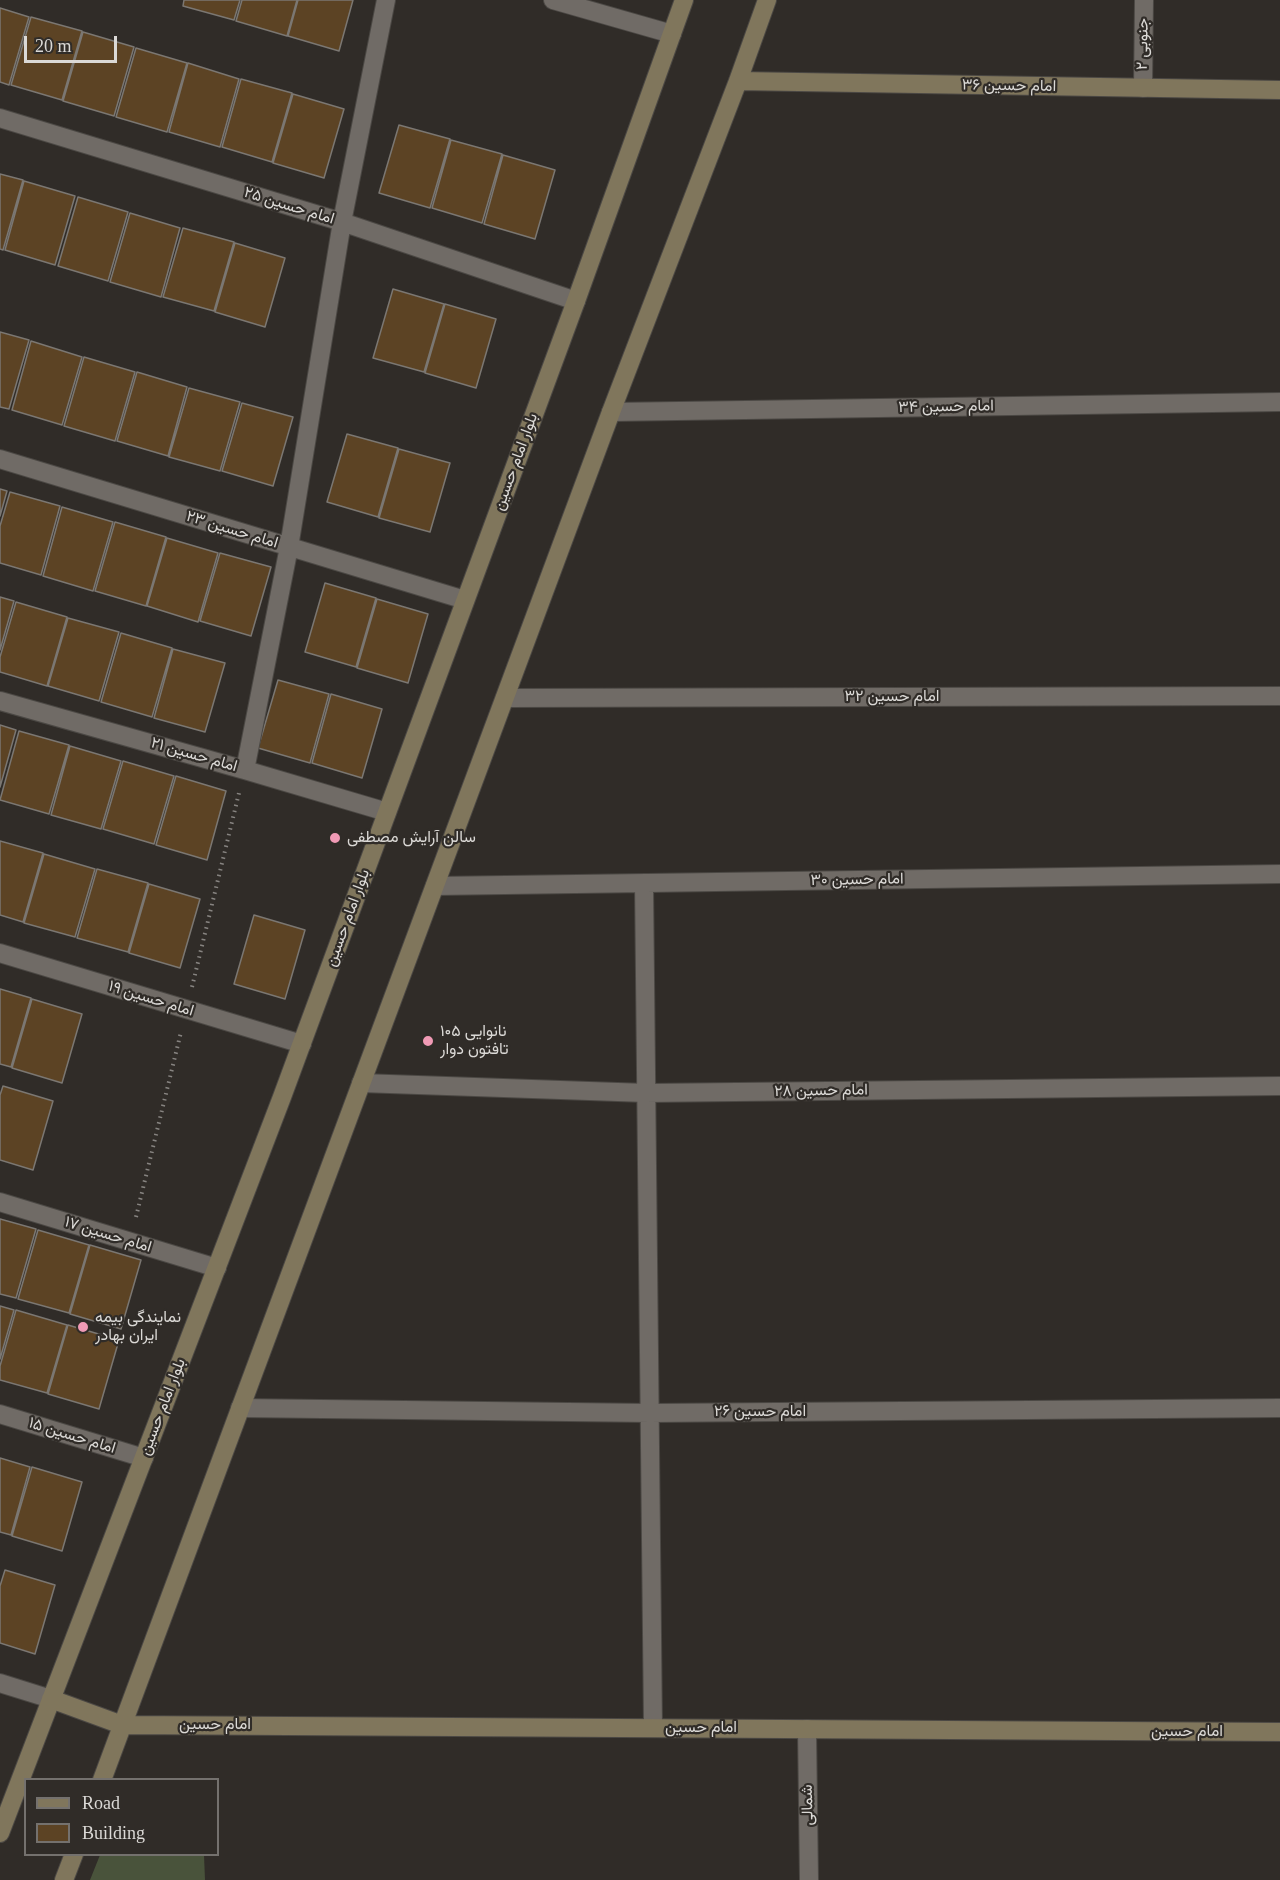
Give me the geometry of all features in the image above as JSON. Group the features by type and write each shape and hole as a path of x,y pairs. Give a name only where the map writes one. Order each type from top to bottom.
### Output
{"main road":[{"name":"بلوار امام حسین","path":"0,1833 302,1044 576,301 684,0"},
{"path":"102,1778 767,0"},
{"name":"امام حسین ۳۶","path":"738,81 1280,90"},
{"path":"51,1698 122,1725"},
{"name":"امام حسین","path":"122,1725 1280,1732"},
{"path":"64,1880 73,1856"}],"street":[{"path":"245,770 289,547 342,222 386,0"},
{"path":"553,0 672,34"},
{"name":"۲ جنوبی","path":"1143,88 1144,0"},
{"name":"امام حسین ۲۵","path":"0,118 342,222 576,301"},
{"name":"امام حسین ۳۴","path":"612,412 1280,402"},
{"name":"امام حسین ۲۳","path":"0,459 465,600"},
{"name":"امام حسین ۳۲","path":"505,698 1280,696"},
{"name":"امام حسین ۲۱","path":"0,701 387,812"},
{"name":"امام حسین ۳۰","path":"435,886 1280,874"},
{"path":"644,883 653,1728"},
{"name":"امام حسین ۱۹","path":"0,953 302,1044"},
{"name":"امام حسین ۲۸","path":"361,1083 646,1093 1280,1086"},
{"name":"امام حسین ۱۷","path":"0,1202 217,1268"},
{"name":"امام حسین ۲۶","path":"240,1408 650,1413 1280,1408"},
{"name":"امام حسین ۱۵","path":"0,1414 144,1458"},
{"path":"0,1683 51,1698"},
{"name":"شمالی","path":"807,1729 809,1880"}],"green space":[{"path":"100,1856 204,1856 205,1880 90,1880"}],"building":[{"path":"184,0 240,0 234,20 183,6"},
{"path":"242,0 297,0 287,36 236,21"},
{"path":"298,0 353,0 339,51 288,36"},
{"path":"0,8 29,17 9,85 0,82"},
{"path":"31,17 82,31 62,100 11,85"},
{"path":"83,32 134,47 114,116 63,101"},
{"path":"136,48 187,63 167,132 116,117"},
{"path":"188,63 239,79 220,147 169,132"},
{"path":"241,79 292,93 272,162 222,147"},
{"path":"293,94 344,109 324,178 273,163"},
{"path":"399,125 450,139 430,208 379,193"},
{"path":"451,140 502,154 482,223 432,208"},
{"path":"503,155 555,170 535,239 484,224"},
{"path":"0,174 23,180 3,250 0,249"},
{"path":"24,181 75,196 55,265 5,250"},
{"path":"78,197 128,212 108,281 58,266"},
{"path":"130,213 180,228 161,297 110,282"},
{"path":"183,228 234,242 214,311 163,297"},
{"path":"235,243 285,258 265,327 215,312"},
{"path":"393,289 444,304 424,372 373,358"},
{"path":"445,304 496,319 476,388 425,373"},
{"path":"0,332 29,340 9,409 0,407"},
{"path":"31,341 82,357 62,425 12,410"},
{"path":"84,357 135,372 115,441 64,426"},
{"path":"137,372 187,387 168,456 117,441"},
{"path":"189,388 240,402 220,471 169,457"},
{"path":"242,403 293,417 273,486 222,471"},
{"path":"347,434 398,448 378,517 327,502"},
{"path":"399,449 450,463 430,532 379,518"},
{"path":"0,489 7,491 0,516"},
{"path":"10,492 60,506 41,575 0,563 0,526"},
{"path":"62,507 113,522 93,591 43,576"},
{"path":"115,522 166,537 146,606 95,591"},
{"path":"167,538 218,553 198,622 147,606"},
{"path":"220,553 271,567 251,636 200,621"},
{"path":"325,583 376,598 356,667 305,652"},
{"path":"0,597 14,601 0,650"},
{"path":"377,599 428,614 408,683 357,668"},
{"path":"16,602 67,617 47,686 0,672 0,657"},
{"path":"68,618 119,632 99,701 48,686"},
{"path":"121,633 172,648 152,717 101,702"},
{"path":"173,649 225,663 205,732 154,718"},
{"path":"278,680 329,694 310,763 258,748"},
{"path":"331,694 382,709 362,778 312,763"},
{"path":"0,725 16,730 0,787"},
{"path":"19,731 69,745 49,814 0,800"},
{"path":"70,746 121,761 101,829 51,815"},
{"path":"123,761 174,776 154,844 103,829"},
{"path":"176,776 226,791 207,860 156,845"},
{"path":"0,841 43,853 23,922 0,915"},
{"path":"44,854 95,869 75,937 24,923"},
{"path":"97,869 148,883 128,952 77,938"},
{"path":"149,884 200,899 180,968 129,953"},
{"path":"254,915 305,930 285,999 234,984"},
{"path":"0,989 31,998 11,1067 0,1064"},
{"path":"32,999 82,1014 62,1083 12,1068"},
{"path":"3,1086 53,1101 33,1170 0,1160 0,1095"},
{"path":"0,1219 36,1229 16,1298 0,1294"},
{"path":"38,1230 89,1245 69,1313 18,1299"},
{"path":"90,1245 141,1260 121,1329 70,1314"},
{"path":"0,1306 14,1310 0,1359"},
{"path":"16,1310 67,1325 47,1393 0,1380 0,1366"},
{"path":"68,1325 119,1340 99,1409 48,1394"},
{"path":"0,1458 30,1467 11,1535 0,1532"},
{"path":"32,1467 82,1482 62,1551 12,1536"},
{"path":"5,1570 55,1585 35,1654 0,1643 0,1586"}],"place":[{"name":"سالن آرایش مصطفی","path":"335,838"},
{"name":"نانوایی ۱۰۵ تافتون دوار","path":"428,1041"},
{"name":"نمایندگی بیمه ایران بهادر","path":"83,1327"}]}
